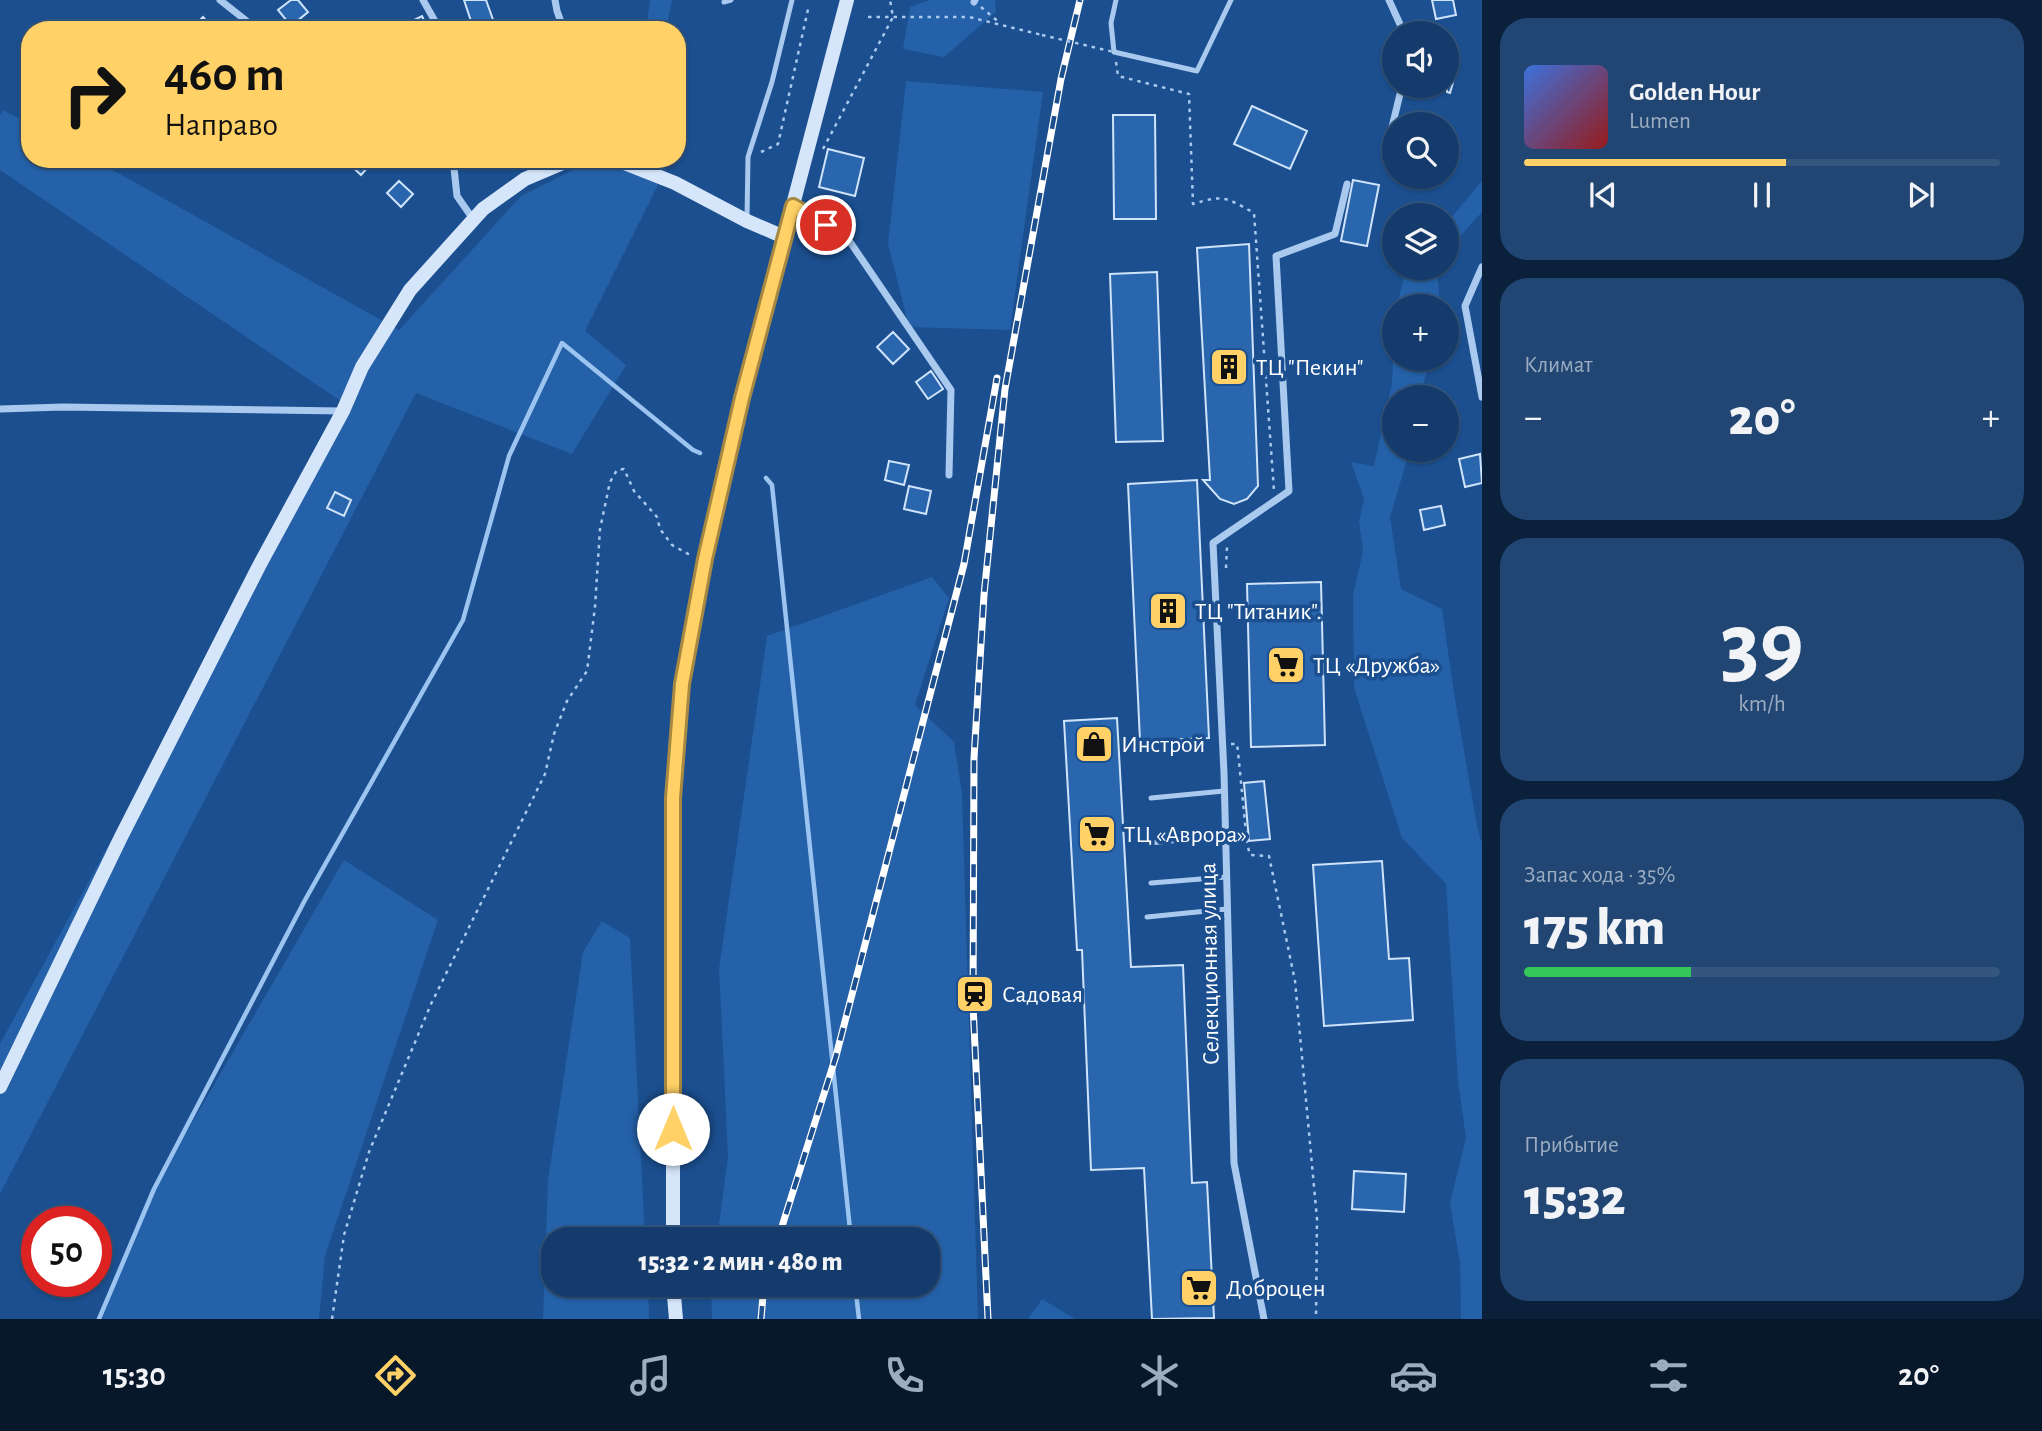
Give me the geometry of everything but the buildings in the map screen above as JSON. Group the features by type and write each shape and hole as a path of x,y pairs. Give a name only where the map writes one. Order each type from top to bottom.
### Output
{"street":[{"path":"220,0 247,21"},
{"path":"423,0 435,21"},
{"path":"555,0 561,21"},
{"path":"673,1227 673,798 682,684 705,559 742,398 847,0"},
{"path":"1389,0 1399,21"},
{"path":"454,168 457,196 473,219"},
{"path":"0,1087 121,837 259,566 343,411 362,367 410,290 473,219 525,179 551,168"},
{"path":"636,168 674,183 784,237"},
{"path":"1275,501 1289,491 1276,256 1335,234 1348,184"},
{"path":"793,206 846,236 951,390 949,475"},
{"path":"1482,267 1465,306 1482,397"},
{"path":"0,409 63,407 343,411"},
{"name":"Селекционная улица","path":"1264,1319 1234,1163 1224,791 1213,543 1275,501"},
{"path":"674,1297 677,1319"}],"lane":[{"path":"723,2 731,0"},
{"path":"747,221 748,157 772,82 792,0"},
{"path":"1116,0 1111,23 1114,51 1197,71 1231,0"},
{"path":"1150,798 1224,791"},
{"path":"1149,843 1225,836"},
{"path":"1151,883 1226,877"},
{"path":"1147,917 1227,909"}],"path":[{"path":"821,152 893,17 890,0"},
{"path":"974,1 1003,25"},
{"path":"748,157 778,144 809,5"},
{"path":"867,17 970,18 1114,51 1118,76 1189,94 1193,204 1213,198 1228,198 1254,213 1275,501"},
{"path":"332,1319 344,1235 369,1152 431,1004 545,774 554,734 567,701 587,671 595,607 600,529 610,482 617,470 624,469 634,491 657,517 660,529 672,545 705,559"},
{"path":"1225,572 1227,547 1237,540"},
{"path":"1228,744 1237,744 1247,843 1251,855 1269,856 1295,981 1317,1219 1316,1319"}],"shaded area":[{"path":"650,0 672,0 668,21 647,21"},
{"path":"929,0 995,0 996,12 944,57 903,49 910,7"},
{"path":"906,81 1043,92 1010,330 909,327 888,244"},
{"path":"3,110 21,119 21,168 109,168 399,330 521,196 577,168 666,168 585,331 626,365 572,454 416,393 0,1194 0,1044 348,406 0,170 0,115"},
{"path":"1482,181 1482,212 1459,238 1459,208"},
{"path":"1403,280 1438,280 1439,294 1400,294"},
{"path":"1393,371 1426,371 1424,385 1392,383"},
{"path":"1382,429 1382,462 1406,462 1390,517 1401,589 1442,609 1454,693 1482,843 1482,1319 1461,1319 1460,1263 1450,1203 1466,1138 1458,1081 1446,884 1402,838 1354,688 1353,595 1363,551 1359,521 1364,499 1351,462 1374,466"},
{"path":"932,577 949,598 915,705 954,742 962,793 978,1319 712,1319 711,1297 940,1297 940,1227 719,1227 728,1156 719,969 767,636"},
{"path":"344,860 438,920 325,1256 319,1319 102,1319 145,1204"},
{"path":"602,921 630,938 644,1227 546,1227 548,1180 583,952"},
{"path":"544,1297 648,1297 649,1319 543,1319"},
{"path":"1042,1299 1075,1319 1028,1319"}],"waterway":[{"path":"99,1319 154,1189 305,900 463,620 509,456 562,343 700,453"},
{"path":"766,478 772,485 850,1227"},
{"path":"856,1297 859,1319"}],"railway":[{"path":"988,1319 973,1005 974,758 984,595 1005,389 1061,79 1080,0"},
{"path":"782,1227 836,1056 964,564 997,378"},
{"path":"761,1319 763,1297"}],"place":[{"name":"ТЦ \"Пекин\"","path":"1229,367"},
{"name":"ТЦ \"Титаник\".","path":"1168,611"},
{"name":"ТЦ «Дружба»","path":"1286,665"},
{"name":"Инстрой","path":"1094,744"},
{"name":"ТЦ «Аврора»","path":"1097,834"},
{"name":"Садовая","path":"975,994"},
{"name":"Доброцен","path":"1199,1288"}],"route":[{"path":"673,1129 673,798 682,684 705,559 742,398 793,206 826,225"}]}
